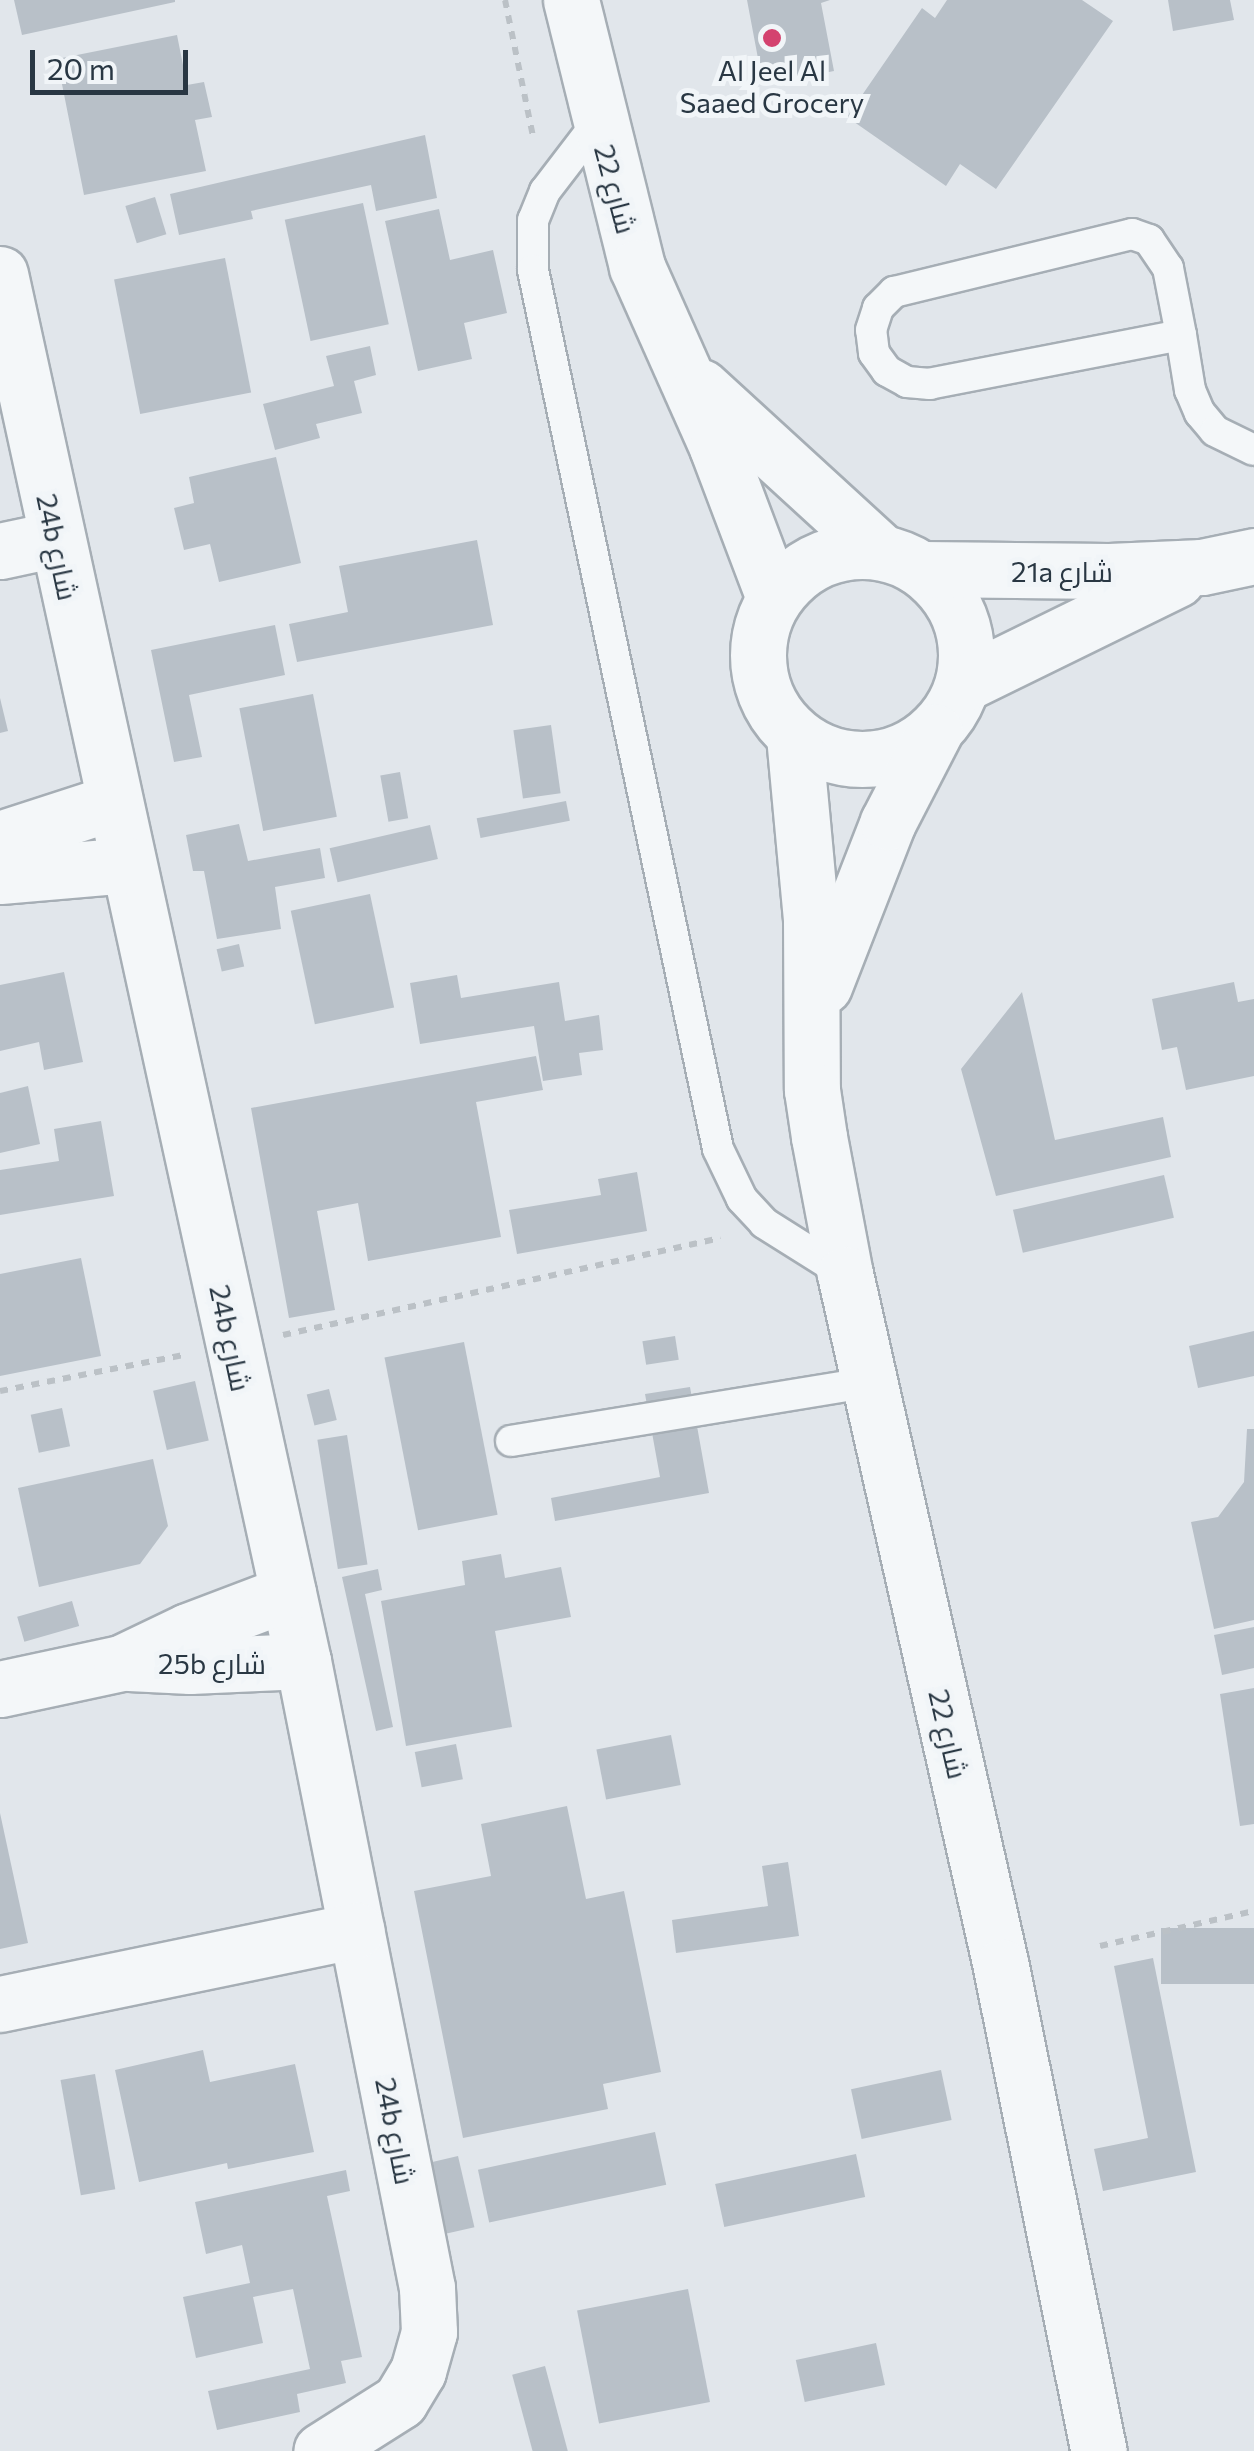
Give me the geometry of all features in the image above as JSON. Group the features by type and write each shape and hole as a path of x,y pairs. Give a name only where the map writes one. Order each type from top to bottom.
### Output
{"street":[{"name":"شارع 22","path":"571,0 598,122 648,299 685,370 774,598"},
{"name":"24b شارع","path":"0,274 303,1661 428,2288 429,2332 418,2371 400,2401 320,2451"},
{"name":"شارع 22","path":"685,370 902,560"},
{"path":"0,551 56,539"},
{"path":"840,552 902,560 942,586 964,632 964,684 935,731 902,752 866,761 827,755 794,736 774,713 760,686 756,656 761,625 774,598 803,569 840,552"},
{"name":"21a شارع","path":"902,560 1228,562"},
{"name":"21a شارع","path":"964,684 1228,562"},
{"name":"شارع 22","path":"813,1017 848,917 935,731"},
{"name":"شارع 22","path":"794,736 805,828 812,1090 845,1274 1001,1967 1098,2451"},
{"path":"0,839 114,802"},
{"path":"0,876 128,864"},
{"name":"25b شارع","path":"0,1688 120,1662 288,1593"},
{"name":"25b شارع","path":"120,1662 190,1666 303,1661"},
{"path":"0,2004 356,1930"}],"lane":[{"path":"598,122 545,190 534,220 533,270 718,1149 742,1200 764,1223 845,1274"},
{"path":"1181,335 930,384 907,382 887,371 874,352 871,330 878,308 894,292 1132,234 1149,240 1168,268 1181,335 1190,390 1200,413 1214,431 1254,450"},
{"path":"511,1441 870,1382"}],"path":[{"path":"505,0 545,190"},
{"path":"0,1391 233,1346 687,1248 764,1223"},
{"path":"1100,1946 1254,1911"}],"building":[{"path":"14,0 175,0 175,2 22,35"},
{"path":"747,0 830,0 821,3 834,71 763,85"},
{"path":"947,0 1082,0 1113,21 996,189 960,164 946,186 847,117 922,8 935,18"},
{"path":"1168,0 1230,0 1234,20 1173,31"},
{"path":"177,35 187,85 204,82 212,117 195,120 206,171 84,195 57,59"},
{"path":"425,135 437,198 376,211 371,185 251,211 253,219 179,235 170,194"},
{"path":"155,197 166,234 137,243 125,206"},
{"path":"363,203 389,324 311,341 285,220"},
{"path":"439,209 450,260 493,250 507,313 464,323 472,359 418,371 385,221"},
{"path":"225,258 251,392 140,414 114,280"},
{"path":"370,346 376,375 354,381 362,413 316,424 320,438 275,450 263,404 334,386 326,356"},
{"path":"276,457 301,563 219,582 210,544 184,550 174,508 194,503 189,477"},
{"path":"477,540 493,625 297,662 289,624 348,612 339,566"},
{"path":"275,625 285,675 189,695 202,757 174,762 151,650"},
{"path":"313,694 337,817 263,831 239,708"},
{"path":"0,698 8,731 0,733"},
{"path":"551,725 561,793 523,799 513,730"},
{"path":"400,772 408,818 388,822 380,775"},
{"path":"566,801 570,821 480,838 477,818"},
{"path":"239,824 248,861 320,848 325,878 275,887 281,929 217,939 204,871 193,871 186,835"},
{"path":"430,825 438,859 338,882 330,848"},
{"path":"370,894 394,1007 315,1024 291,911"},
{"path":"239,944 244,966 222,972 217,949"},
{"path":"64,972 83,1062 44,1070 39,1042 0,1051 0,985"},
{"path":"457,975 461,998 559,982 565,1021 599,1015 603,1050 579,1053 582,1075 543,1081 534,1026 420,1044 410,983"},
{"path":"1234,982 1238,1002 1254,999 1254,1076 1186,1090 1177,1047 1162,1050 1152,999"},
{"path":"1022,992 1055,1140 1163,1117 1171,1157 996,1196 961,1069"},
{"path":"536,1056 543,1090 476,1102 501,1237 368,1261 358,1203 317,1211 335,1310 289,1318 251,1108"},
{"path":"28,1086 40,1144 0,1153 0,1093"},
{"path":"101,1121 114,1196 0,1215 0,1170 59,1161 54,1129"},
{"path":"637,1172 647,1231 517,1254 509,1210 601,1195 598,1179"},
{"path":"1164,1175 1174,1218 1023,1253 1013,1210"},
{"path":"81,1258 101,1356 0,1376 0,1274"},
{"path":"1254,1331 1254,1376 1198,1388 1189,1346"},
{"path":"675,1336 679,1360 646,1365 642,1341"},
{"path":"464,1342 498,1515 418,1530 384,1357"},
{"path":"195,1381 209,1440 167,1450 153,1391"},
{"path":"690,1387 709,1493 555,1521 551,1498 660,1477 645,1394"},
{"path":"329,1389 337,1420 314,1426 307,1395"},
{"path":"62,1408 70,1446 39,1453 31,1415"},
{"path":"1247,1429 1254,1429 1254,1620 1214,1629 1191,1522 1218,1517 1244,1482"},
{"path":"347,1435 367,1564 338,1569 317,1440"},
{"path":"153,1459 168,1526 140,1564 39,1587 18,1488"},
{"path":"501,1554 505,1578 561,1567 571,1617 495,1631 512,1727 406,1746 381,1601 465,1585 462,1561"},
{"path":"378,1569 382,1590 365,1594 393,1727 376,1731 342,1577"},
{"path":"72,1601 79,1626 24,1642 17,1617"},
{"path":"1254,1627 1254,1668 1222,1675 1214,1635"},
{"path":"1254,1688 1254,1824 1240,1826 1220,1694"},
{"path":"671,1735 681,1785 606,1800 596,1750"},
{"path":"456,1744 463,1779 422,1787 415,1752"},
{"path":"567,1806 586,1899 624,1891 661,2072 603,2084 608,2109 463,2138 414,1891 491,1876 481,1824"},
{"path":"0,1813 28,1943 0,1949"},
{"path":"788,1862 799,1936 676,1953 672,1920 768,1906 762,1866"},
{"path":"1161,1928 1254,1928 1254,1984 1161,1984"},
{"path":"1153,1958 1196,2172 1103,2191 1094,2149 1148,2138 1114,1966"},
{"path":"203,2050 210,2082 295,2064 314,2152 228,2169 227,2163 139,2182 115,2070"},
{"path":"941,2070 952,2120 862,2139 851,2089"},
{"path":"95,2074 115,2189 81,2195 61,2080"},
{"path":"655,2132 666,2185 489,2222 478,2170"},
{"path":"856,2154 865,2197 724,2227 715,2184"},
{"path":"458,2156 474,2227 441,2235 425,2164"},
{"path":"346,2170 350,2191 327,2196 362,2357 341,2361 346,2383 297,2394 300,2412 217,2430 208,2391 310,2369 293,2289 253,2297 263,2343 196,2358 183,2297 250,2283 242,2245 206,2254 195,2202"},
{"path":"688,2289 710,2402 599,2423 577,2311"},
{"path":"876,2343 885,2385 805,2402 796,2360"},
{"path":"545,2366 568,2451 533,2451 512,2375"}],"place":[{"name":"Al Jeel Al Saaed Grocery","path":"772,38"}]}
